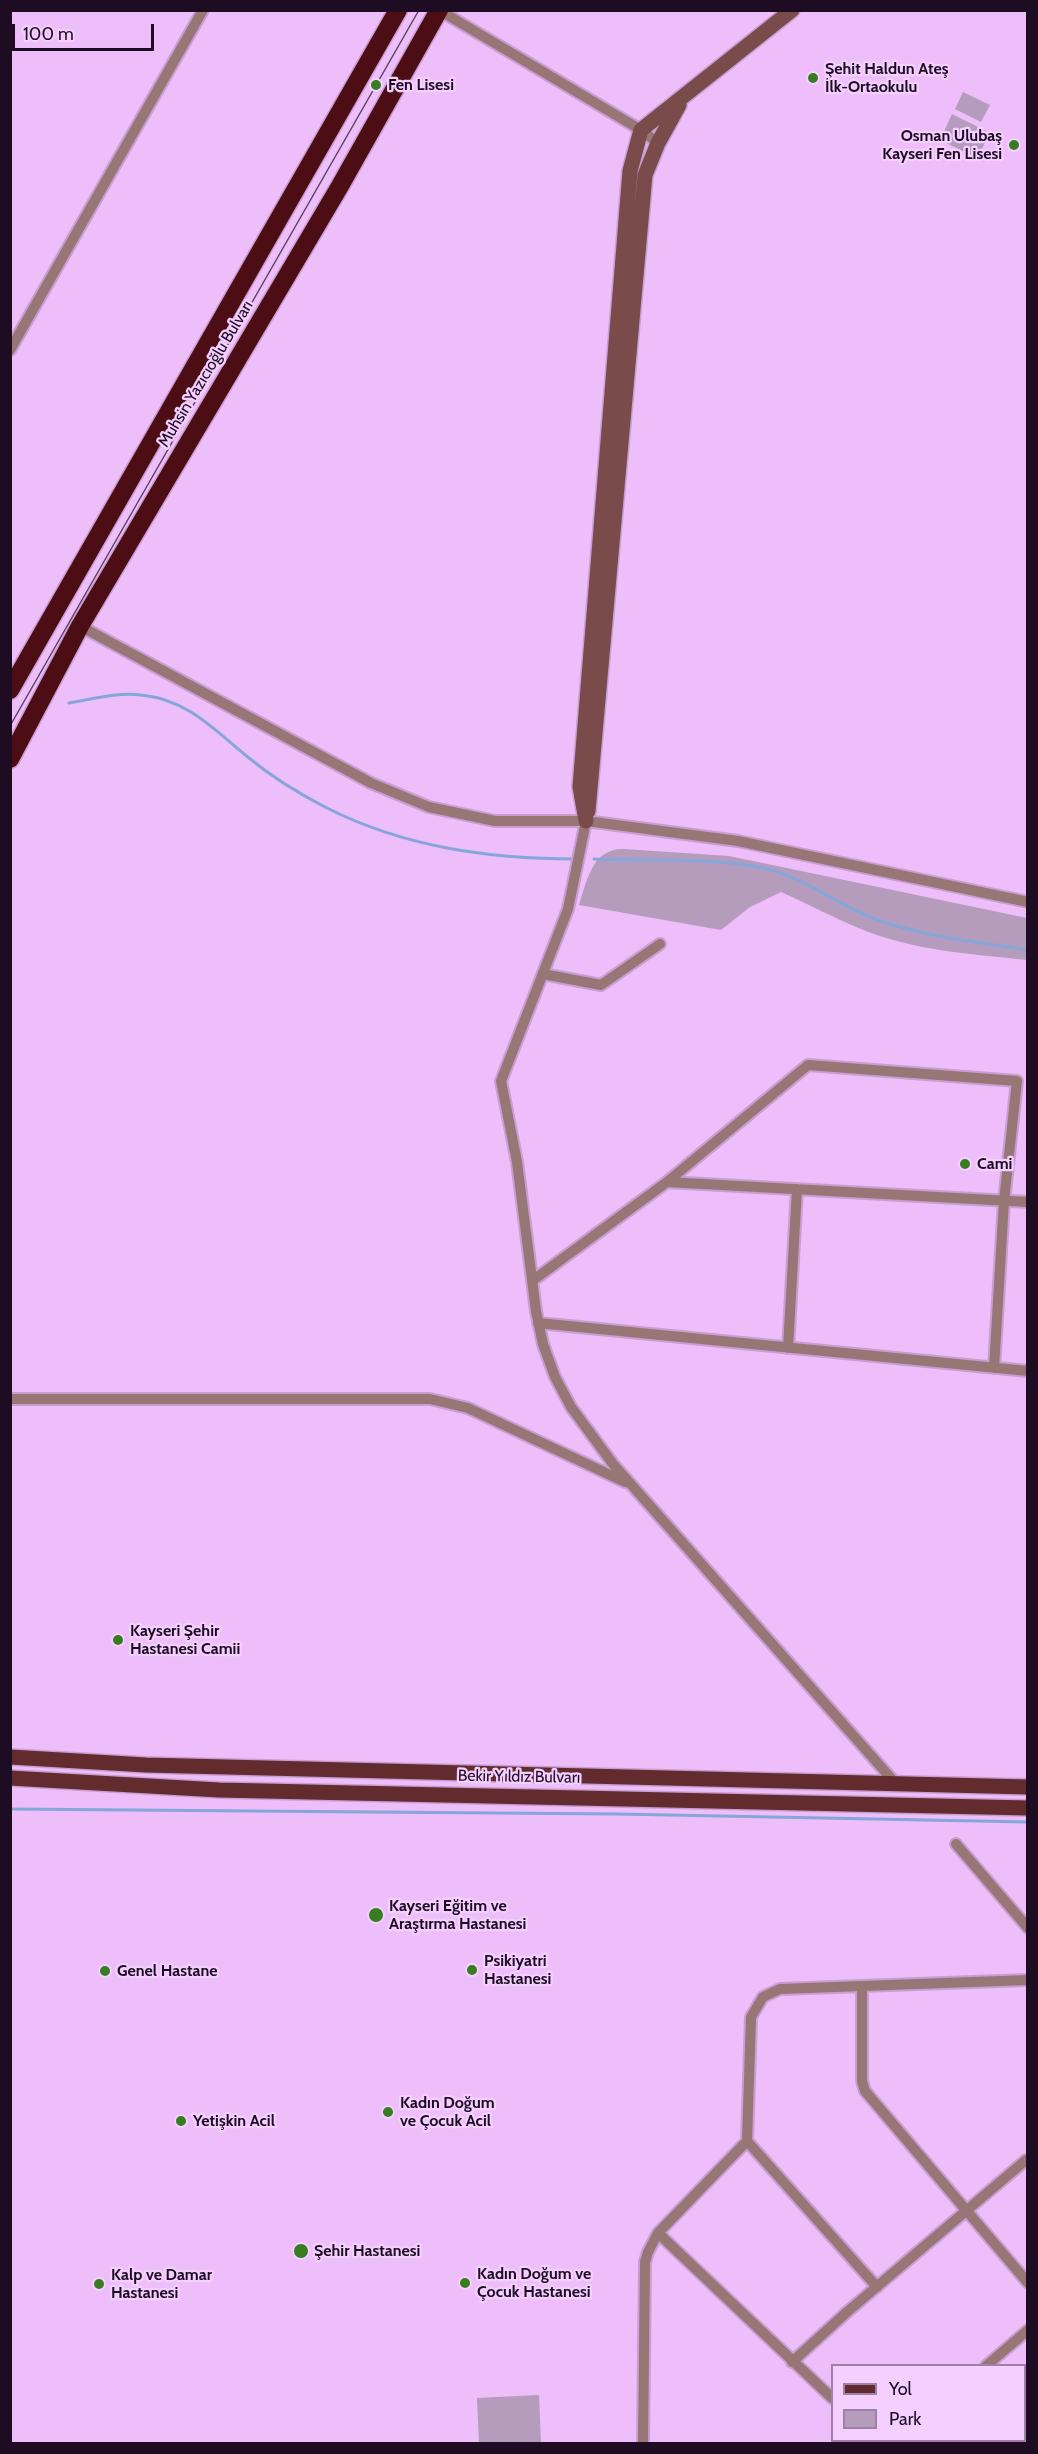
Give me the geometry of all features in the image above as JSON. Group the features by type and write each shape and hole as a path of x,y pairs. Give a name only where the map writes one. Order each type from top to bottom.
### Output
{"highway":[{"name":"Muhsin Yazıcıoğlu Bulvarı","path":"10,690 398,10"},
{"name":"Muhsin Yazıcıoğlu Bulvarı","path":"10,759 80,626 340,186 439,10"}],"main road":[{"name":"Bekir Yıldız Bulvarı","path":"10,1757 158,1765 897,1786 1028,1787"},
{"name":"Bekir Yıldız Bulvarı","path":"10,1778 219,1790 1028,1808"}],"street":[{"path":"10,350 203,10"},
{"path":"439,10 641,130 658,143"},
{"path":"586,821 580,787 630,171 641,130 682,100 792,10"},
{"path":"682,100 658,143 645,175 592,787 586,821 568,909 501,1081 517,1162 538,1323 548,1360 562,1392 596,1443 630,1484 897,1786"},
{"path":"80,626 371,783 409,800 451,813 495,821 586,821 738,841 1028,902"},
{"path":"543,974 601,985 610,982 660,944"},
{"path":"532,1281 667,1182 808,1065 1017,1081 1004,1201 994,1368"},
{"path":"667,1182 1028,1202"},
{"path":"788,1348 797,1189"},
{"path":"538,1323 1028,1371"},
{"path":"10,1399 430,1399 468,1408 630,1484"},
{"path":"956,1844 1028,1928"},
{"path":"877,2287 747,2141 749,2024 759,2001 780,1989 1028,1980"},
{"path":"862,1986 862,2081 865,2091 1028,2283"},
{"path":"643,2444 645,2262 657,2233 747,2141"},
{"path":"792,2362 1026,2160"},
{"path":"657,2233 831,2397"},
{"path":"988,2364 1028,2330"}],"green space":[{"path":"963,92 990,105 981,122 955,109"},
{"path":"952,114 990,133 977,158 940,140"},
{"path":"613,850 729,856 1027,918 1027,960 922,947 902,942 861,929 781,892 750,907 721,930 579,905 588,876 598,860"},
{"path":"539,2395 541,2443 479,2443 477,2398"}],"waterway":[{"path":"69,703 123,694 158,698 173,703 200,718 258,765 286,784 325,807 355,821 385,832 447,848 511,856 576,859"},
{"path":"594,859 705,861 768,869 796,879 861,913 894,925 951,938 1028,950"},
{"path":"10,1809 617,1814 1028,1822"}],"tram line":[{"path":"10,726 419,10"}],"place":[{"name":"Şehit Haldun Ateş İlk-Ortaokulu","path":"813,78"},
{"name":"Fen Lisesi","path":"376,85"},
{"name":"Osman Ulubaş Kayseri Fen Lisesi","path":"1014,145"},
{"name":"Cami","path":"965,1164"},
{"name":"Kayseri Şehir Hastanesi Camii","path":"118,1640"},
{"name":"Kayseri Eğitim ve Araştırma Hastanesi","path":"376,1915"},
{"name":"Psikiyatri Hastanesi","path":"472,1970"},
{"name":"Genel Hastane","path":"105,1971"},
{"name":"Kadın Doğum ve Çocuk Acil","path":"388,2112"},
{"name":"Yetişkin Acil","path":"181,2121"},
{"name":"Şehir Hastanesi","path":"301,2251"},
{"name":"Kadın Doğum ve Çocuk Hastanesi","path":"465,2283"},
{"name":"Kalp ve Damar Hastanesi","path":"99,2284"}]}
